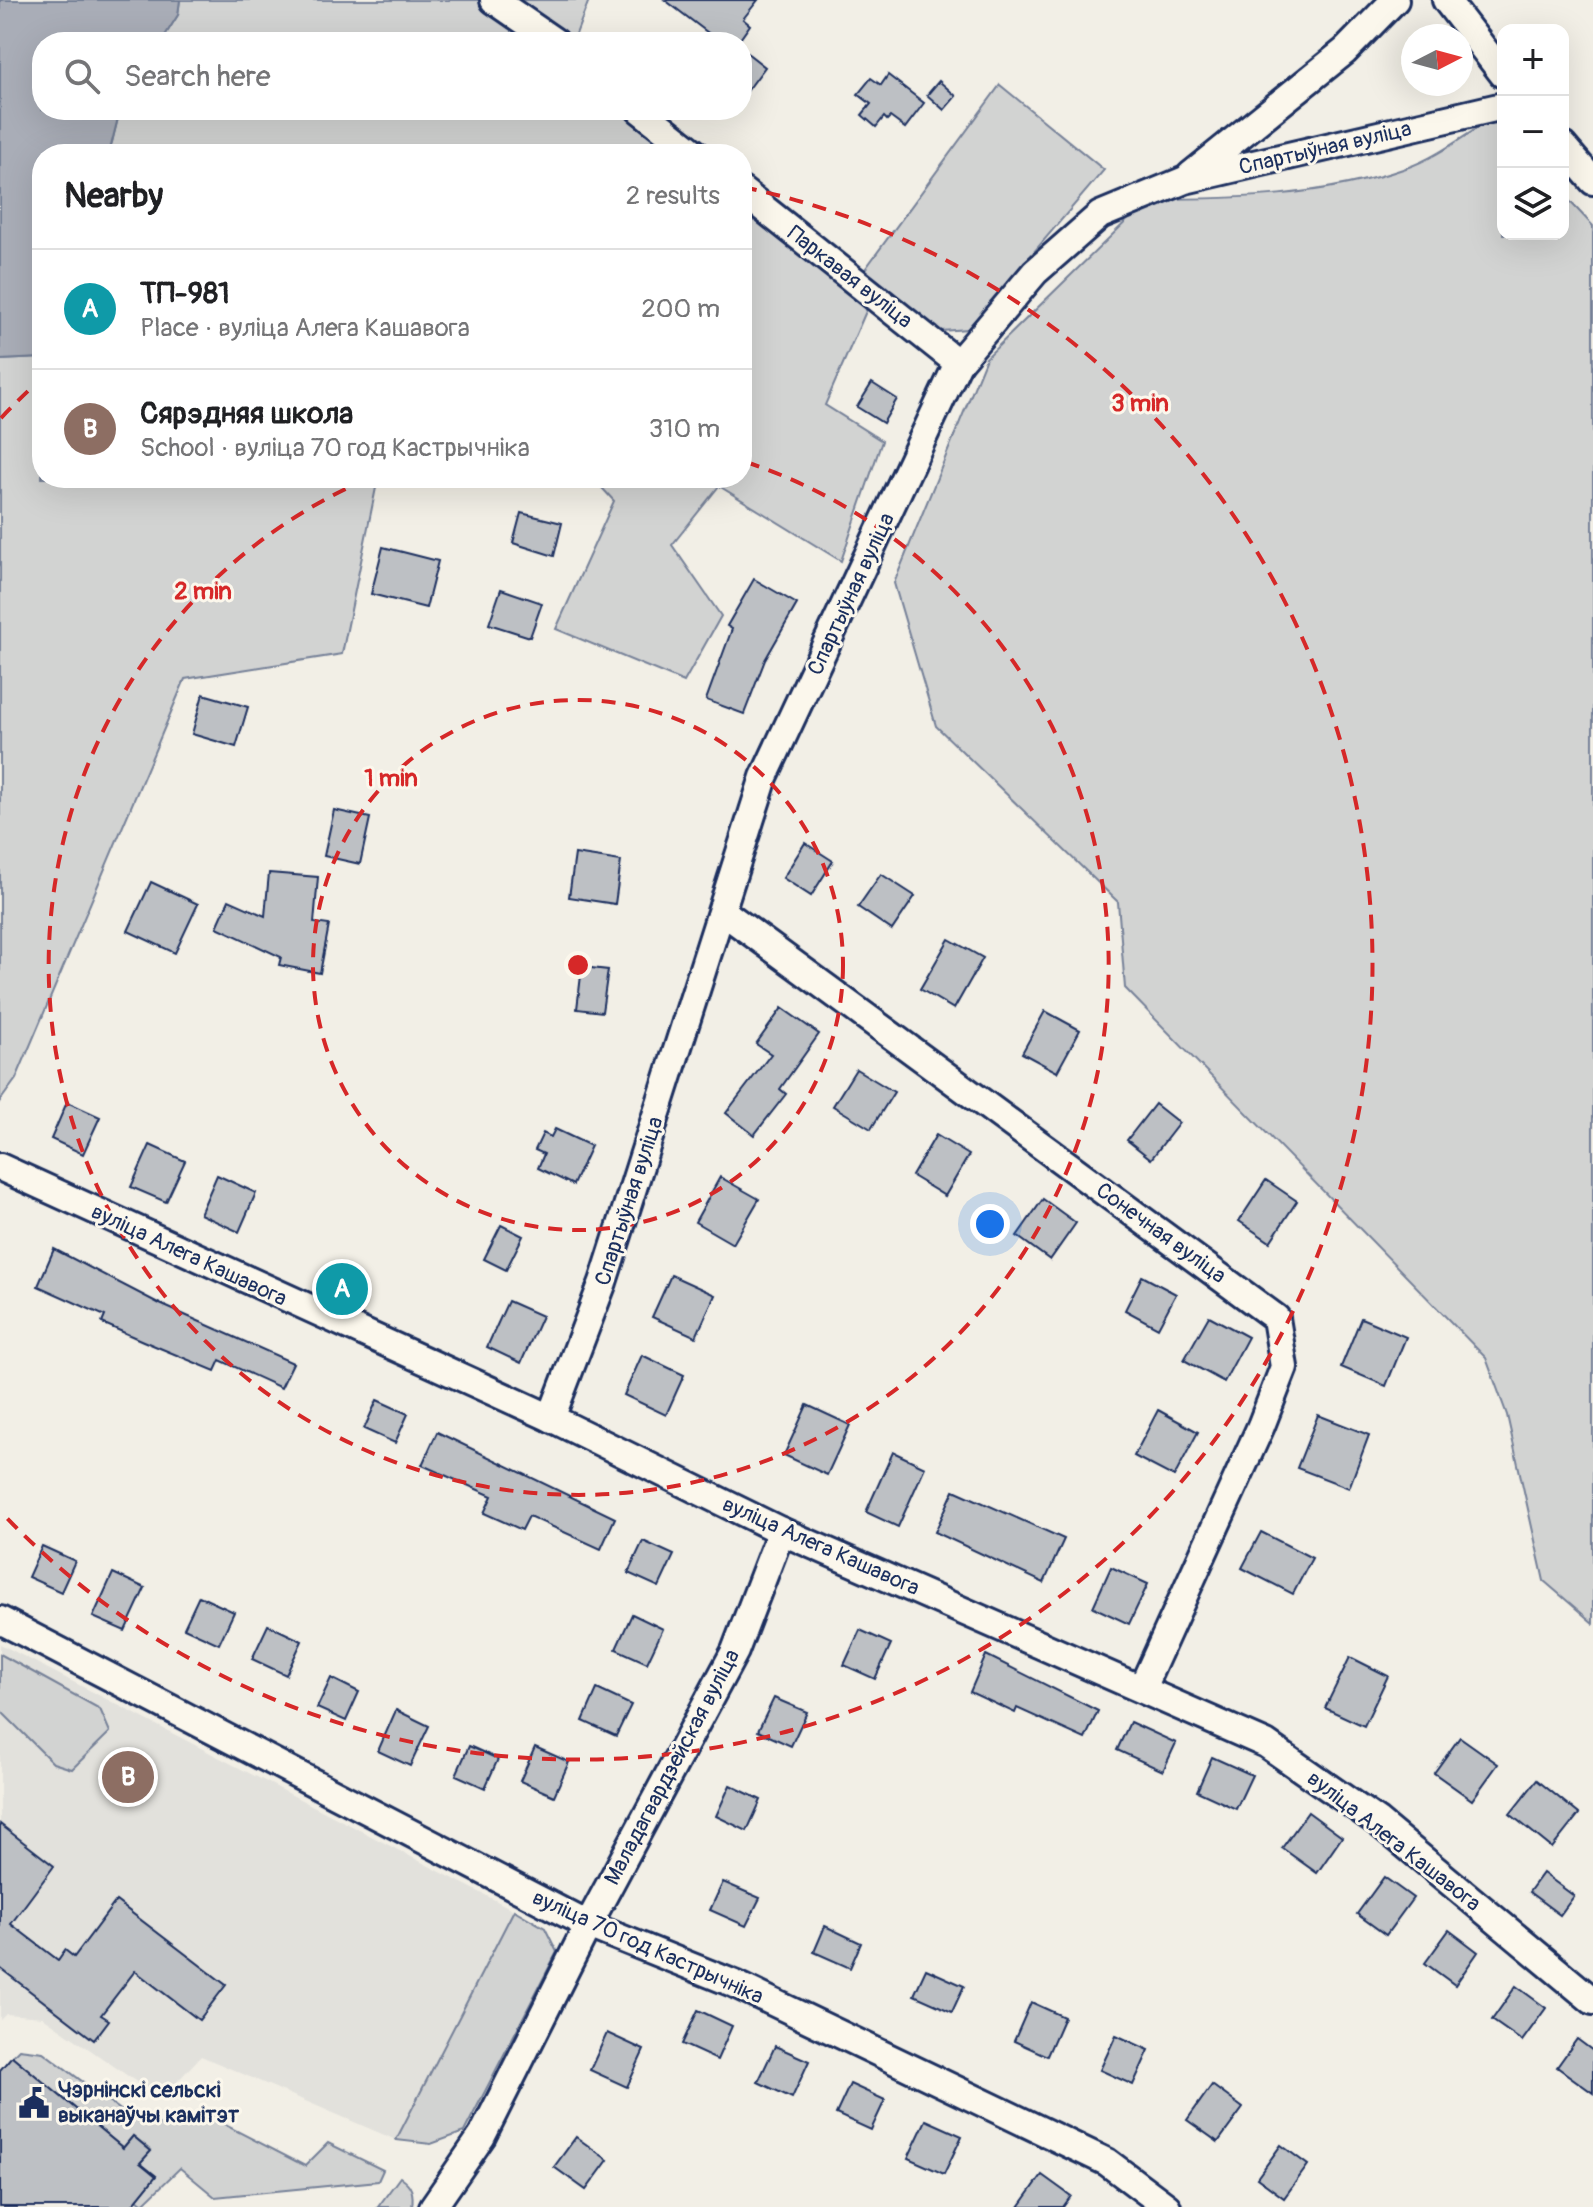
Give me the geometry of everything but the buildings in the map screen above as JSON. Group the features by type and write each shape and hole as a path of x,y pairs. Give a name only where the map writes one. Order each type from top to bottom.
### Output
{"street":[{"path":"494,0 540,32"},
{"path":"1185,180 1345,51 1395,0"},
{"path":"1446,0 1497,66"},
{"name":"Спартыўная вуліца","path":"551,1418 603,1282 764,777 958,363 1035,272 1100,215 1185,180 1497,107"},
{"path":"653,120 683,144"},
{"path":"1569,152 1591,175"},
{"name":"Паркавая вуліца","path":"752,199 958,363"},
{"name":"Сонечная вуліца","path":"722,911 1276,1318 1284,1367 1261,1426 1142,1688"},
{"name":"вуліца Алега Кашавога","path":"0,1167 551,1418 781,1531 1266,1744 1378,1822 1593,2001"},
{"name":"Маладагвардзейская вуліца","path":"433,2207 482,2136 588,1925 735,1651 781,1531"},
{"name":"вуліца 70 год Кастрычніка","path":"0,1620 588,1925 735,1984 1092,2155 1167,2207"}],"shaded area":[{"path":"0,0 180,0 178,15 167,32 32,32 32,120 118,120 112,144 32,144 32,358 0,360"},
{"path":"180,0 589,0 577,32 167,32 178,15"},
{"path":"1000,85 1104,170 968,329 941,331 863,272"},
{"path":"1492,119 1497,124 1497,240 1569,240 1569,200 1593,226 1593,1623 1544,1581 1507,1415 1486,1358 1125,988 1118,902 936,726 894,583 986,358 1149,199 1247,197 1311,191 1375,178 1417,164"},
{"path":"118,120 639,120 668,144 112,144"},
{"path":"752,213 867,309 825,405 882,441 841,561 722,488 752,488"},
{"path":"32,358 32,488 376,488 342,654 185,679 16,1079 0,1101 0,360"},
{"path":"602,488 717,488 672,545 721,616 684,682 556,629 614,501"},
{"path":"0,1644 514,1910 396,2140 201,2056 161,2099 43,2017 6,2014 0,2020"},
{"path":"0,1654 100,1709 110,1732 72,1769 53,1763 0,1710"},
{"path":"514,1910 545,1928 557,1952 464,2132 431,2144 396,2140"},
{"path":"19,2049 43,2052 130,2117 162,2125 212,2114 227,2126 305,2166 328,2143 383,2170 378,2181 215,2197 180,2168 143,2204 137,2199 156,2176 140,2163 151,2150 133,2136 123,2148 12,2056"},
{"path":"400,2177 411,2190 412,2207 378,2207"}],"place":[{"name":"ТП-981","path":"342,1289"},
{"name":"Сярэдняя школа","path":"128,1777"},
{"name":"Чэрнінскі сельскі выканаўчы камітэт","path":"34,2103"}]}
